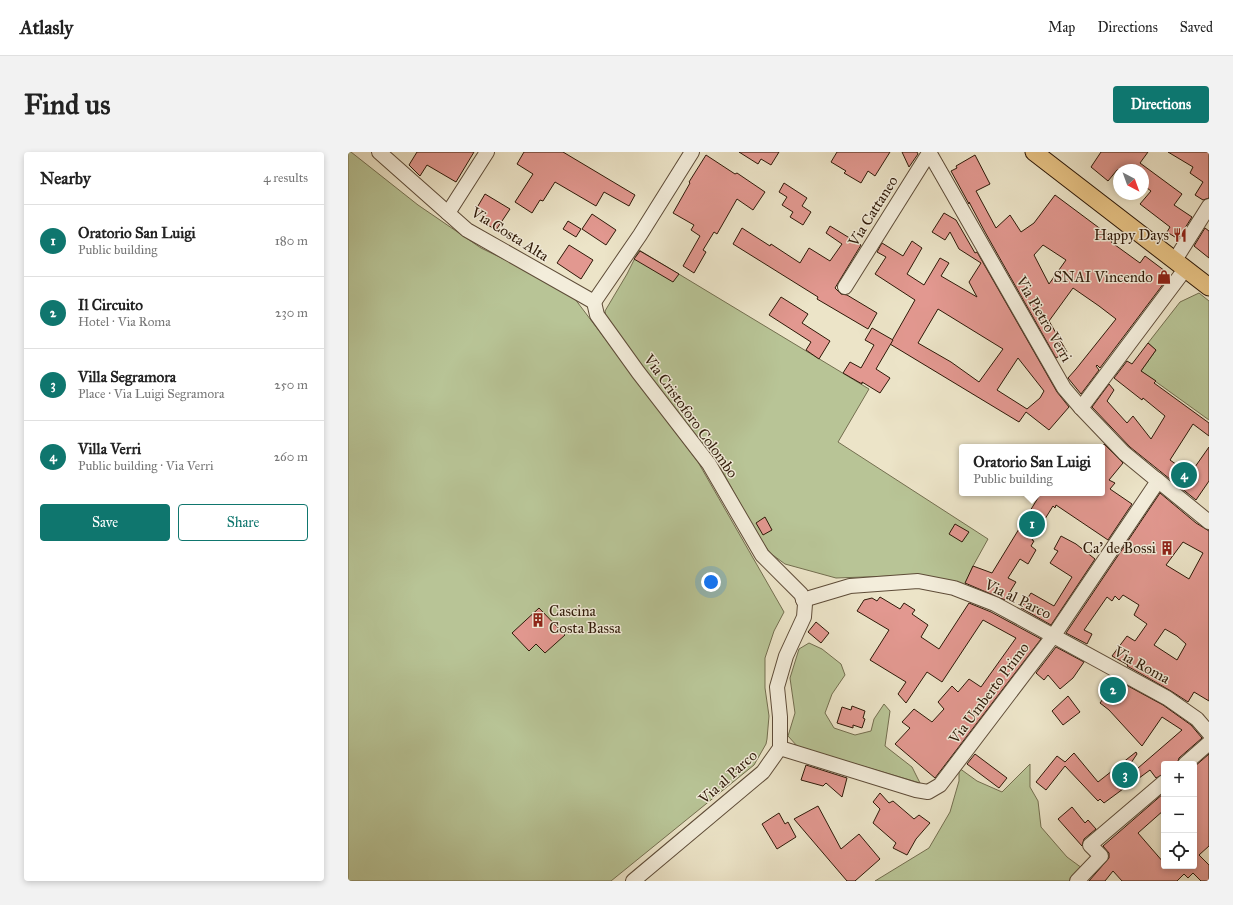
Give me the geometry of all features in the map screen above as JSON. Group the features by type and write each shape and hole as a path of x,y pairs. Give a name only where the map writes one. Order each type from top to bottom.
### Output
{"main road":[{"path":"1034,152 1209,287"}],"street":[{"name":"Via Costa Alta","path":"379,152 467,230 594,302"},
{"path":"448,213 487,152"},
{"path":"594,302 640,235 692,152"},
{"name":"Via Cattaneo","path":"845,287 929,152"},
{"name":"Via Pietro Verri","path":"929,152 1064,388 1124,453 1209,522"},
{"path":"1081,408 1180,264 1209,206"},
{"name":"Via Cristoforo Colombo","path":"594,302 597,315 638,372 709,464 762,555 801,594 803,600"},
{"name":"Via Umberto Primo","path":"780,748 916,790 928,792 940,785 1054,635 1157,480"},
{"name":"Via al Parco","path":"803,600 850,586 918,581 954,588 995,604 1054,635"},
{"path":"780,748 778,687 786,656 804,617 806,610 803,600"},
{"name":"Via Roma","path":"1054,635 1167,698 1197,719 1209,732"},
{"path":"1188,761 1209,743"},
{"name":"Via al Parco","path":"633,881 763,772 780,748"},
{"path":"1077,881 1101,856 1090,845 1161,785"}],"green space":[{"path":"348,152 351,152 418,205 481,248 528,271 575,299 698,462 784,612 774,631 765,658 765,688 769,716 767,739 766,744 754,765 611,881 348,881"},
{"path":"639,250 869,389 838,442 988,539 973,566 965,585 892,576 836,578 785,564 770,553 757,534 719,465 662,394 606,318 605,311 627,274"},
{"path":"1199,293 1209,301 1209,420 1141,371 1156,350 1148,343 1180,302"},
{"path":"809,643 822,649 841,664 845,675 832,694 825,713 834,728 855,735 871,731 874,719 884,704 890,711 885,746 912,767 920,783 798,747 788,736 795,713 790,678 799,649"},
{"path":"1030,764 1030,787 1038,801 1041,827 1067,857 1086,871 1081,881 875,881 929,848 950,812 959,781 959,768 977,781 1002,792"}],"building":[{"path":"417,152 474,152 456,182 427,165 420,176 409,165"},
{"path":"524,152 563,152 635,195 629,206 604,192 596,206 555,182 543,201 540,200 532,213 515,202 533,174 517,164"},
{"path":"739,152 779,152 771,165 761,159 758,164"},
{"path":"837,152 890,152 875,176 868,171 861,183 844,173 846,171 831,162"},
{"path":"902,152 917,152 918,154 909,167"},
{"path":"1101,152 1148,152 1140,163 1141,164 1113,164 1113,175 1108,181 1091,167"},
{"path":"1168,152 1209,152 1209,198 1203,200 1195,195 1203,182 1190,173 1193,167"},
{"path":"706,155 735,174 737,173 765,192 753,210 737,199 717,234 714,232 703,250 706,252 694,273 683,266 700,236 691,230 694,225 673,213 690,183 689,182"},
{"path":"975,155 990,184 976,191 996,228 1010,215 1021,232 1034,223 1055,195 1114,239 1111,242 1140,263 1145,256 1165,271 1167,279 1100,368 1097,365 1096,366 1099,370 1081,394 1068,378 1116,319 1073,288 1049,321 1067,352 1056,358 951,171 957,168 956,166","holes":["1043,245 1066,260 1049,284 1034,255"]},
{"path":"1149,170 1182,194 1174,205 1192,217 1178,239 1167,232 1170,227 1140,204 1143,200 1149,200 1149,193 1151,191 1149,190"},
{"path":"784,183 807,198 802,206 811,212 803,225 790,217 793,212 782,205 787,197 779,192"},
{"path":"485,194 510,209 496,230 483,222 485,218 475,211"},
{"path":"944,213 956,220 975,253 977,252 1057,392 1069,407 1049,430 1026,412 1019,422 890,344 915,300 875,274 886,257 877,252 882,243 903,256 912,241 922,248 907,274 924,285 940,258 949,263 941,276 977,297 969,282 981,263 959,249 950,232 945,240 932,232","holes":["938,309 1003,349 979,382 951,362 918,343","1018,358 1044,391 1040,398 1027,409 997,390"]},
{"path":"592,214 616,230 606,245 582,229"},
{"path":"568,221 581,229 576,237 563,229"},
{"path":"830,226 861,245 835,288 841,294 847,295 877,313 868,329 817,299 818,297 733,244 742,228 770,246 771,244 800,263 809,248 830,261 842,244 826,233"},
{"path":"1205,228 1209,231 1209,258 1194,246"},
{"path":"569,245 593,260 581,279 557,263"},
{"path":"640,251 679,274 673,282 634,259"},
{"path":"781,297 808,314 802,323 830,341 819,359 806,350 811,342 769,315"},
{"path":"872,328 893,340 876,369 890,378 880,393 843,373 850,362 861,368 874,345 865,340"},
{"path":"1148,343 1156,350 1141,371 1156,381 1154,383 1209,423 1209,436 1193,424 1170,460 1190,474 1209,447 1209,481 1196,500 1130,447 1092,407 1109,384 1114,390 1107,401 1127,423 1133,416 1151,439 1165,416 1143,398 1142,400 1114,378 1127,361 1132,364"},
{"path":"1105,445 1123,463 1109,480 1115,483 1110,489 1132,504 1108,540 1056,505 1055,508 1053,506 1032,540 1034,541 1031,546 1036,550 1028,564 1020,559 1008,578 1016,582 1005,600 965,583 973,566 992,573 1039,496 1105,496"},
{"path":"1160,493 1196,523 1209,531 1209,701 1194,692 1188,702 1112,656 1127,636 1135,641 1147,624 1134,615 1139,605 1123,595 1119,600 1115,596 1112,601 1107,597 1084,630 1092,634 1087,644 1066,633","holes":["1183,542 1203,553 1189,579 1166,565","1165,629 1177,636 1186,644 1177,660 1154,645"]},
{"path":"765,517 772,530 763,535 756,523"},
{"path":"955,524 969,532 962,542 949,534"},
{"path":"1061,536 1076,544 1095,559 1051,625 1021,608 1031,593 1054,606 1072,577 1050,563 1058,551 1054,549"},
{"path":"880,597 900,609 904,603 915,610 912,614 928,625 921,637 939,649 969,603 991,612 1041,639 935,778 895,744 910,728 902,722 914,709 932,722 944,709 938,702 952,686 958,692 969,679 981,687 1016,638 983,620 942,682 927,672 906,703 898,694 906,682 870,660 889,630 857,611 864,600 872,598 877,601"},
{"name":"Cascina Costa Bassa","path":"539,608 565,635 545,653 536,644 529,651 512,633"},
{"path":"816,622 829,633 821,643 808,632"},
{"path":"1056,647 1084,662 1073,678 1060,689 1048,675 1044,680 1036,673"},
{"path":"1117,680 1163,705 1191,725 1202,738 1179,758 1178,761 1161,761 1161,776 1156,778 1150,770 1127,787 1123,781 1182,730 1162,717 1142,746 1109,710 1100,703"},
{"path":"1068,696 1080,712 1063,725 1052,711"},
{"path":"852,706 865,711 863,718 865,719 862,728 853,725 853,728 837,723 842,707 851,710"},
{"path":"1136,752 1137,754 1117,784 1123,789 1104,803 1100,799 1098,801 1065,766 1046,790 1036,782 1057,756 1065,762 1074,753 1098,782"},
{"path":"975,754 1007,778 999,788 967,764"},
{"path":"1209,754 1209,846 1199,855 1209,865 1209,881 1201,881 1193,873 1188,878 1184,874 1177,881 1122,881 1113,871 1105,881 1089,881 1109,858 1109,853 1103,846 1161,796 1161,813 1138,833 1161,860 1161,869 1197,869 1197,764"},
{"path":"806,765 847,778 842,797 826,783 823,786 801,780"},
{"path":"880,793 889,803 893,801 914,819 919,815 930,823 916,839 907,855 893,848 896,843 873,823 880,809 873,802"},
{"path":"818,806 841,849 859,834 880,859 855,881 847,881 794,819"},
{"path":"1072,807 1085,823 1088,820 1096,829 1084,839 1082,846 1058,819"},
{"path":"779,813 785,824 788,822 796,837 777,849 762,824"}],"place":[{"name":"Happy Days","path":"1180,235"},
{"name":"SNAI Vincendo","path":"1164,277"},
{"name":"Villa Verri","path":"1184,475"},
{"name":"Oratorio San Luigi","path":"1032,524"},
{"name":"Ca' de Bossi","path":"1167,548"},
{"name":"Cascina Costa Bassa","path":"538,620"},
{"name":"Il Circuito","path":"1113,690"},
{"name":"Villa Segramora","path":"1125,775"}]}
